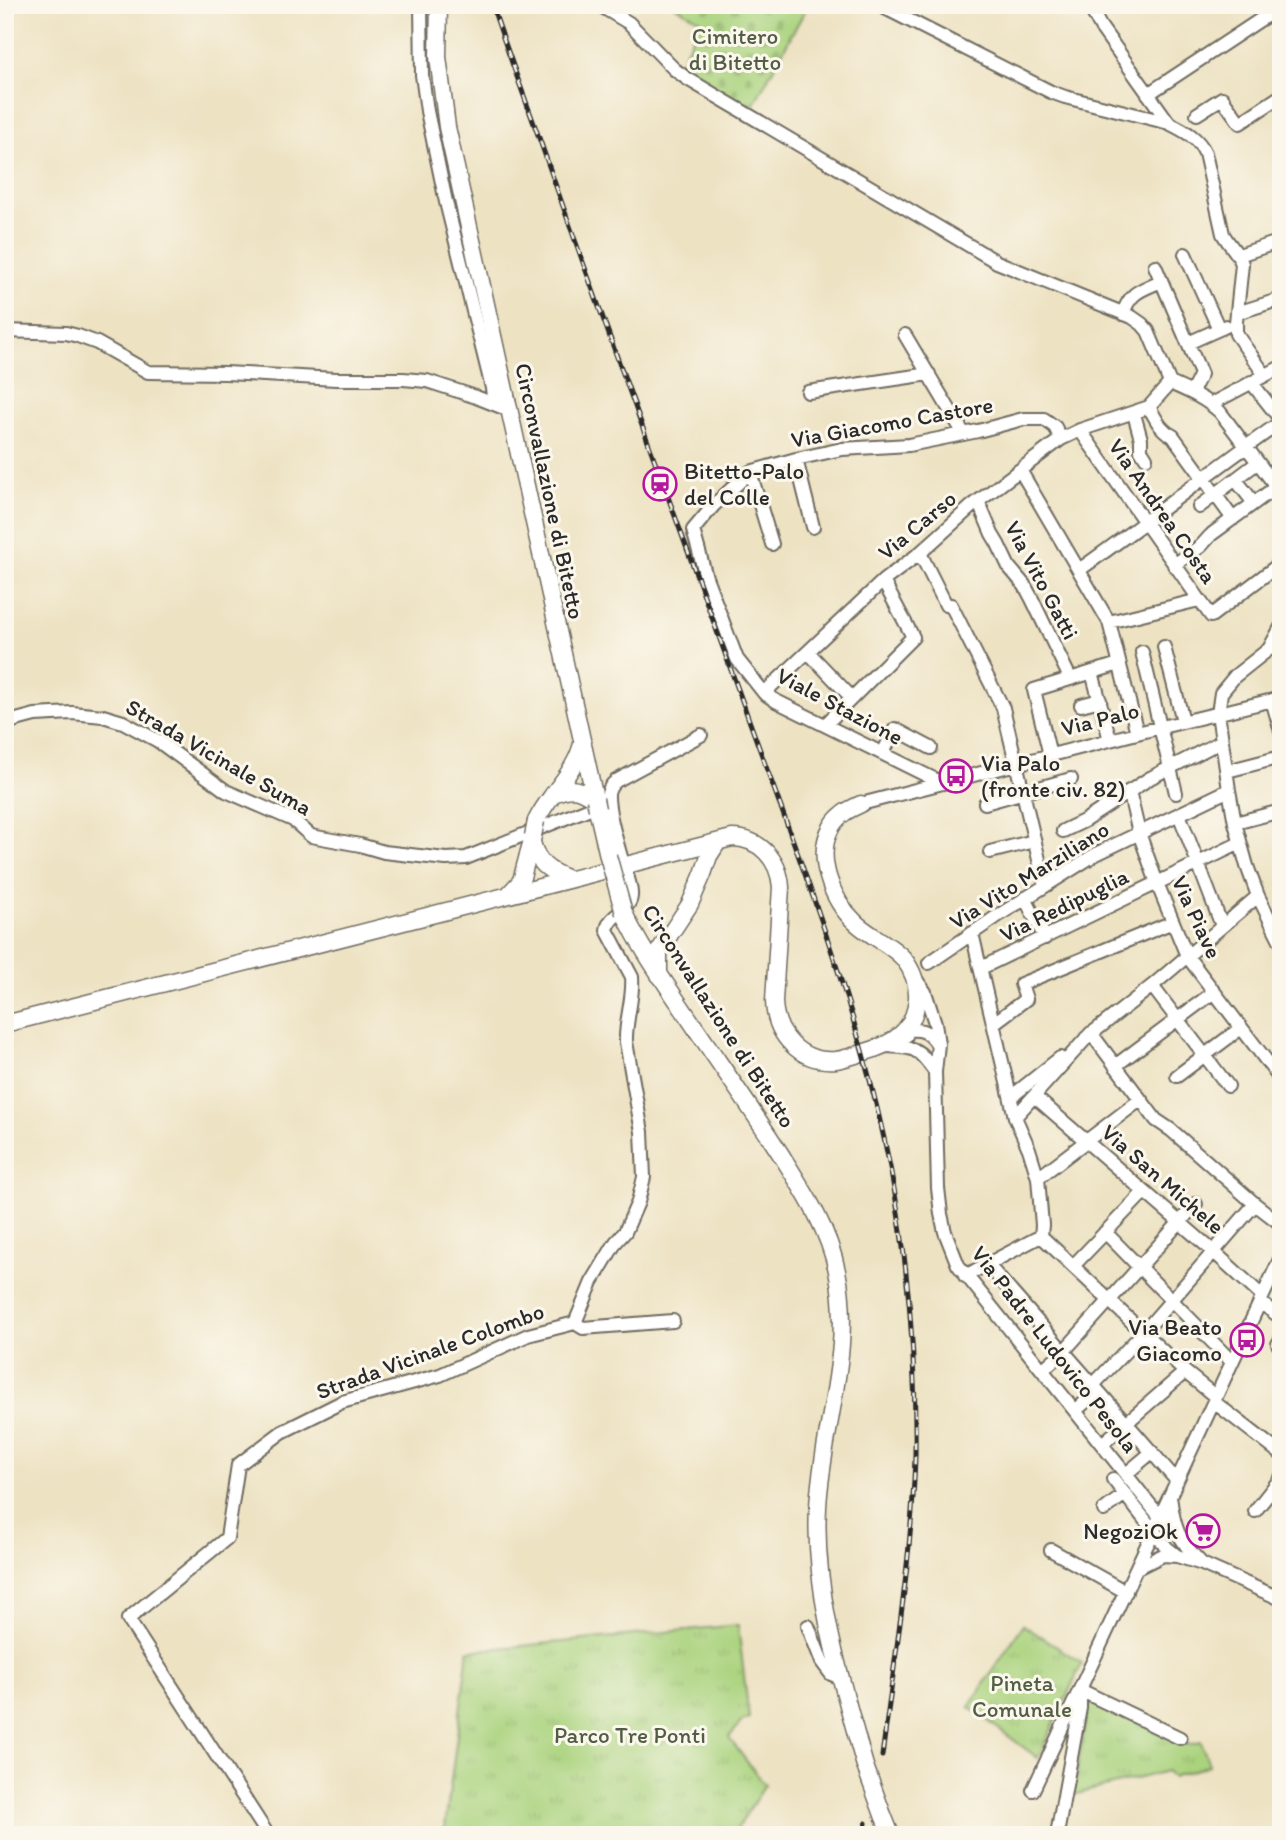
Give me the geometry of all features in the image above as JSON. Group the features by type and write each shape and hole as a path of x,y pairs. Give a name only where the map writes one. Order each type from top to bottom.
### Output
{"main road":[{"name":"Circonvallazione di Bitetto","path":"439,5 439,67 447,127 502,407 582,742 600,803 607,856 624,913 659,975 747,1102 800,1186 823,1227 837,1269 842,1297 842,1328 840,1360 818,1504 819,1573 841,1678 865,1766 891,1835"},
{"path":"525,885 534,838 547,802 575,764 582,742"},
{"path":"553,794 570,788 577,789 600,803"},
{"name":"Via Palo","path":"862,804 841,815 832,825 825,851 829,880 845,911 856,923 903,958 913,975"},
{"path":"534,838 547,868 569,879"},
{"path":"5,1024 509,894 525,885 569,879 678,851 706,853 732,838 751,841 765,852 780,873 775,1013 788,1041 803,1053 822,1059 844,1058 885,1046 904,1031 913,1016 917,992 913,975"},
{"path":"659,975 659,951 696,891 706,853"},
{"path":"633,932 643,939 657,940 671,931"}],"street":[{"path":"421,5 422,75 427,111 446,202 492,388 502,407"},
{"path":"599,5 629,23 686,78 997,262 1132,317 1142,324 1170,383 1192,392 1220,412 1278,490 1254,503 1211,535 1201,547 1174,565"},
{"path":"879,5 1051,92 1169,123 1183,129 1202,146 1223,234 1239,255 1242,264 1236,334 1275,371 1211,404"},
{"path":"1090,5 1100,26 1169,123"},
{"path":"1148,94 1280,8"},
{"path":"1197,114 1222,98 1240,123 1281,96"},
{"path":"1239,255 1281,241"},
{"path":"1185,254 1219,329"},
{"path":"1155,266 1201,374 1192,392"},
{"path":"1123,314 1133,295 1161,281"},
{"path":"1188,342 1219,329 1236,317 1281,299"},
{"path":"5,331 66,333 78,336 97,343 149,372 160,374 226,373 336,379 403,379 427,382 502,407"},
{"path":"905,335 964,434"},
{"path":"808,392 929,374"},
{"path":"1079,570 1281,421 1251,382"},
{"path":"1061,439 1149,407 1170,383"},
{"path":"1149,407 1161,428 1173,436 1233,519"},
{"path":"1134,414 1141,450 1146,458"},
{"name":"Via Giacomo Castore","path":"756,470 842,449 909,445 1023,419 1044,419 1055,427 1061,439"},
{"name":"Via Andrea Costa","path":"1080,430 1211,616 1281,563"},
{"name":"Via Carso","path":"825,725 913,637 883,581 920,553 978,501 1061,439"},
{"path":"796,459 813,527"},
{"path":"1199,507 1257,463"},
{"path":"756,470 772,544"},
{"name":"Viale Stazione","path":"756,470 713,505 693,530 706,577 737,659 764,693 776,701 942,783"},
{"path":"1020,470 1109,622 1137,733"},
{"path":"1236,480 1254,503"},
{"name":"Via Vito Gatti","path":"978,501 1009,567 1025,586 1070,678"},
{"path":"920,553 946,605 951,605 1003,708 1045,885"},
{"path":"764,693 883,581"},
{"path":"1109,622 1199,600"},
{"path":"1280,634 1269,649 1235,676 1221,693 1218,713 1235,823 1258,896 1281,942"},
{"path":"1164,648 1183,721"},
{"path":"808,652 852,698"},
{"path":"1142,652 1175,793"},
{"path":"1051,755 1034,690 1119,664"},
{"path":"1092,672 1110,740"},
{"path":"1126,693 1150,687"},
{"path":"1277,699 1281,731"},
{"name":"Via Palo","path":"862,804 1277,699"},
{"path":"1081,705 1100,700"},
{"name":"Strada Vicinale Suma","path":"5,723 35,715 72,713 103,716 123,722 158,741 226,791 293,820 311,836 384,852 446,859 466,858 600,803"},
{"path":"883,753 895,729 932,748"},
{"path":"624,865 600,803 616,780 701,734"},
{"path":"1063,831 1084,821 1169,768 1222,741"},
{"path":"1227,771 1281,757"},
{"path":"985,803 1071,779"},
{"name":"Via Vito Marziliano","path":"929,963 1096,854 1229,790"},
{"name":"Via Piave","path":"1129,792 1139,833 1187,956 1278,1072"},
{"path":"1235,823 1281,811"},
{"path":"1179,814 1222,926"},
{"path":"990,852 1034,841"},
{"name":"Via Redipuglia","path":"981,968 1241,843"},
{"name":"Strada Vicinale Colombo","path":"268,1835 128,1619 227,1538 238,1465 282,1432 342,1402 440,1375 528,1335 575,1323 592,1282 615,1242 625,1232 645,1177 642,1132 625,1029 632,977 607,930 611,919 628,905 632,897 624,865"},
{"path":"1011,1097 1152,986 1258,896"},
{"path":"1025,898 1045,938"},
{"path":"994,1023 1026,999 1021,984 1173,922"},
{"path":"972,933 1015,1117 1038,1178 1041,1236"},
{"name":"Via Padre Ludovico Pesola","path":"913,975 925,992 935,1023 938,1044 935,1072 941,1214 954,1256 965,1276 1160,1517 1176,1531 1185,1546 1202,1564"},
{"path":"1152,986 1227,1086"},
{"path":"1115,1066 1214,992"},
{"path":"1177,1076 1241,1028"},
{"path":"935,1072 904,1031 916,1029 926,1032 938,1044"},
{"path":"1091,1033 1156,1120 1281,1224"},
{"path":"1015,1117 1091,1033"},
{"path":"885,1046 915,1049"},
{"name":"Via San Michele","path":"1034,1096 1214,1252 1281,1318"},
{"path":"1038,1178 1140,1100"},
{"path":"1073,1266 1144,1192"},
{"path":"1041,1370 1064,1351 1196,1204"},
{"path":"1075,1411 1255,1204"},
{"path":"1105,1232 1232,1362"},
{"path":"965,1276 1041,1236"},
{"path":"1041,1236 1185,1372 1281,1454"},
{"path":"1033,1790 1281,1258"},
{"path":"987,1264 1177,1481"},
{"path":"575,1323 583,1328 673,1321"},
{"path":"1102,1444 1185,1372"},
{"path":"1126,1474 1152,1452"},
{"path":"1255,1511 1281,1478"},
{"path":"1113,1479 1167,1548 1177,1556"},
{"path":"1104,1510 1125,1494"},
{"path":"1170,1496 1176,1531"},
{"path":"1051,1550 1126,1592"},
{"path":"1137,1568 1163,1555 1177,1556 1202,1564 1281,1599"},
{"path":"808,1626 822,1662 831,1674 841,1678"},
{"path":"1080,1690 1180,1738"},
{"path":"1059,1829 1080,1707 1080,1690"}],"green space":[{"name":"Cimitero di Bitetto","path":"673,5 808,5 750,111 679,67 700,20"},
{"name":"Parco Tre Ponti","path":"738,1625 749,1718 742,1721 729,1738 765,1785 733,1835 444,1835 468,1651"},
{"name":"Pineta Comunale","path":"1023,1625 1082,1663 1038,1758 969,1707"},
{"path":"1096,1699 1190,1745 1201,1742 1209,1765 1172,1777 1167,1771 1073,1795 1088,1706"}],"railway":[{"path":"492,5 820,917 862,1050 879,1117 894,1186 904,1255 913,1355 915,1431 907,1568 882,1756"},
{"path":"864,1835 866,1823"}],"place":[{"name":"Bitetto-Palo del Colle","path":"660,484"},
{"name":"Via Palo (fronte civ. 82)","path":"956,776"},
{"name":"Via Beato Giacomo","path":"1247,1340"},
{"name":"NegoziOk","path":"1203,1531"}]}
